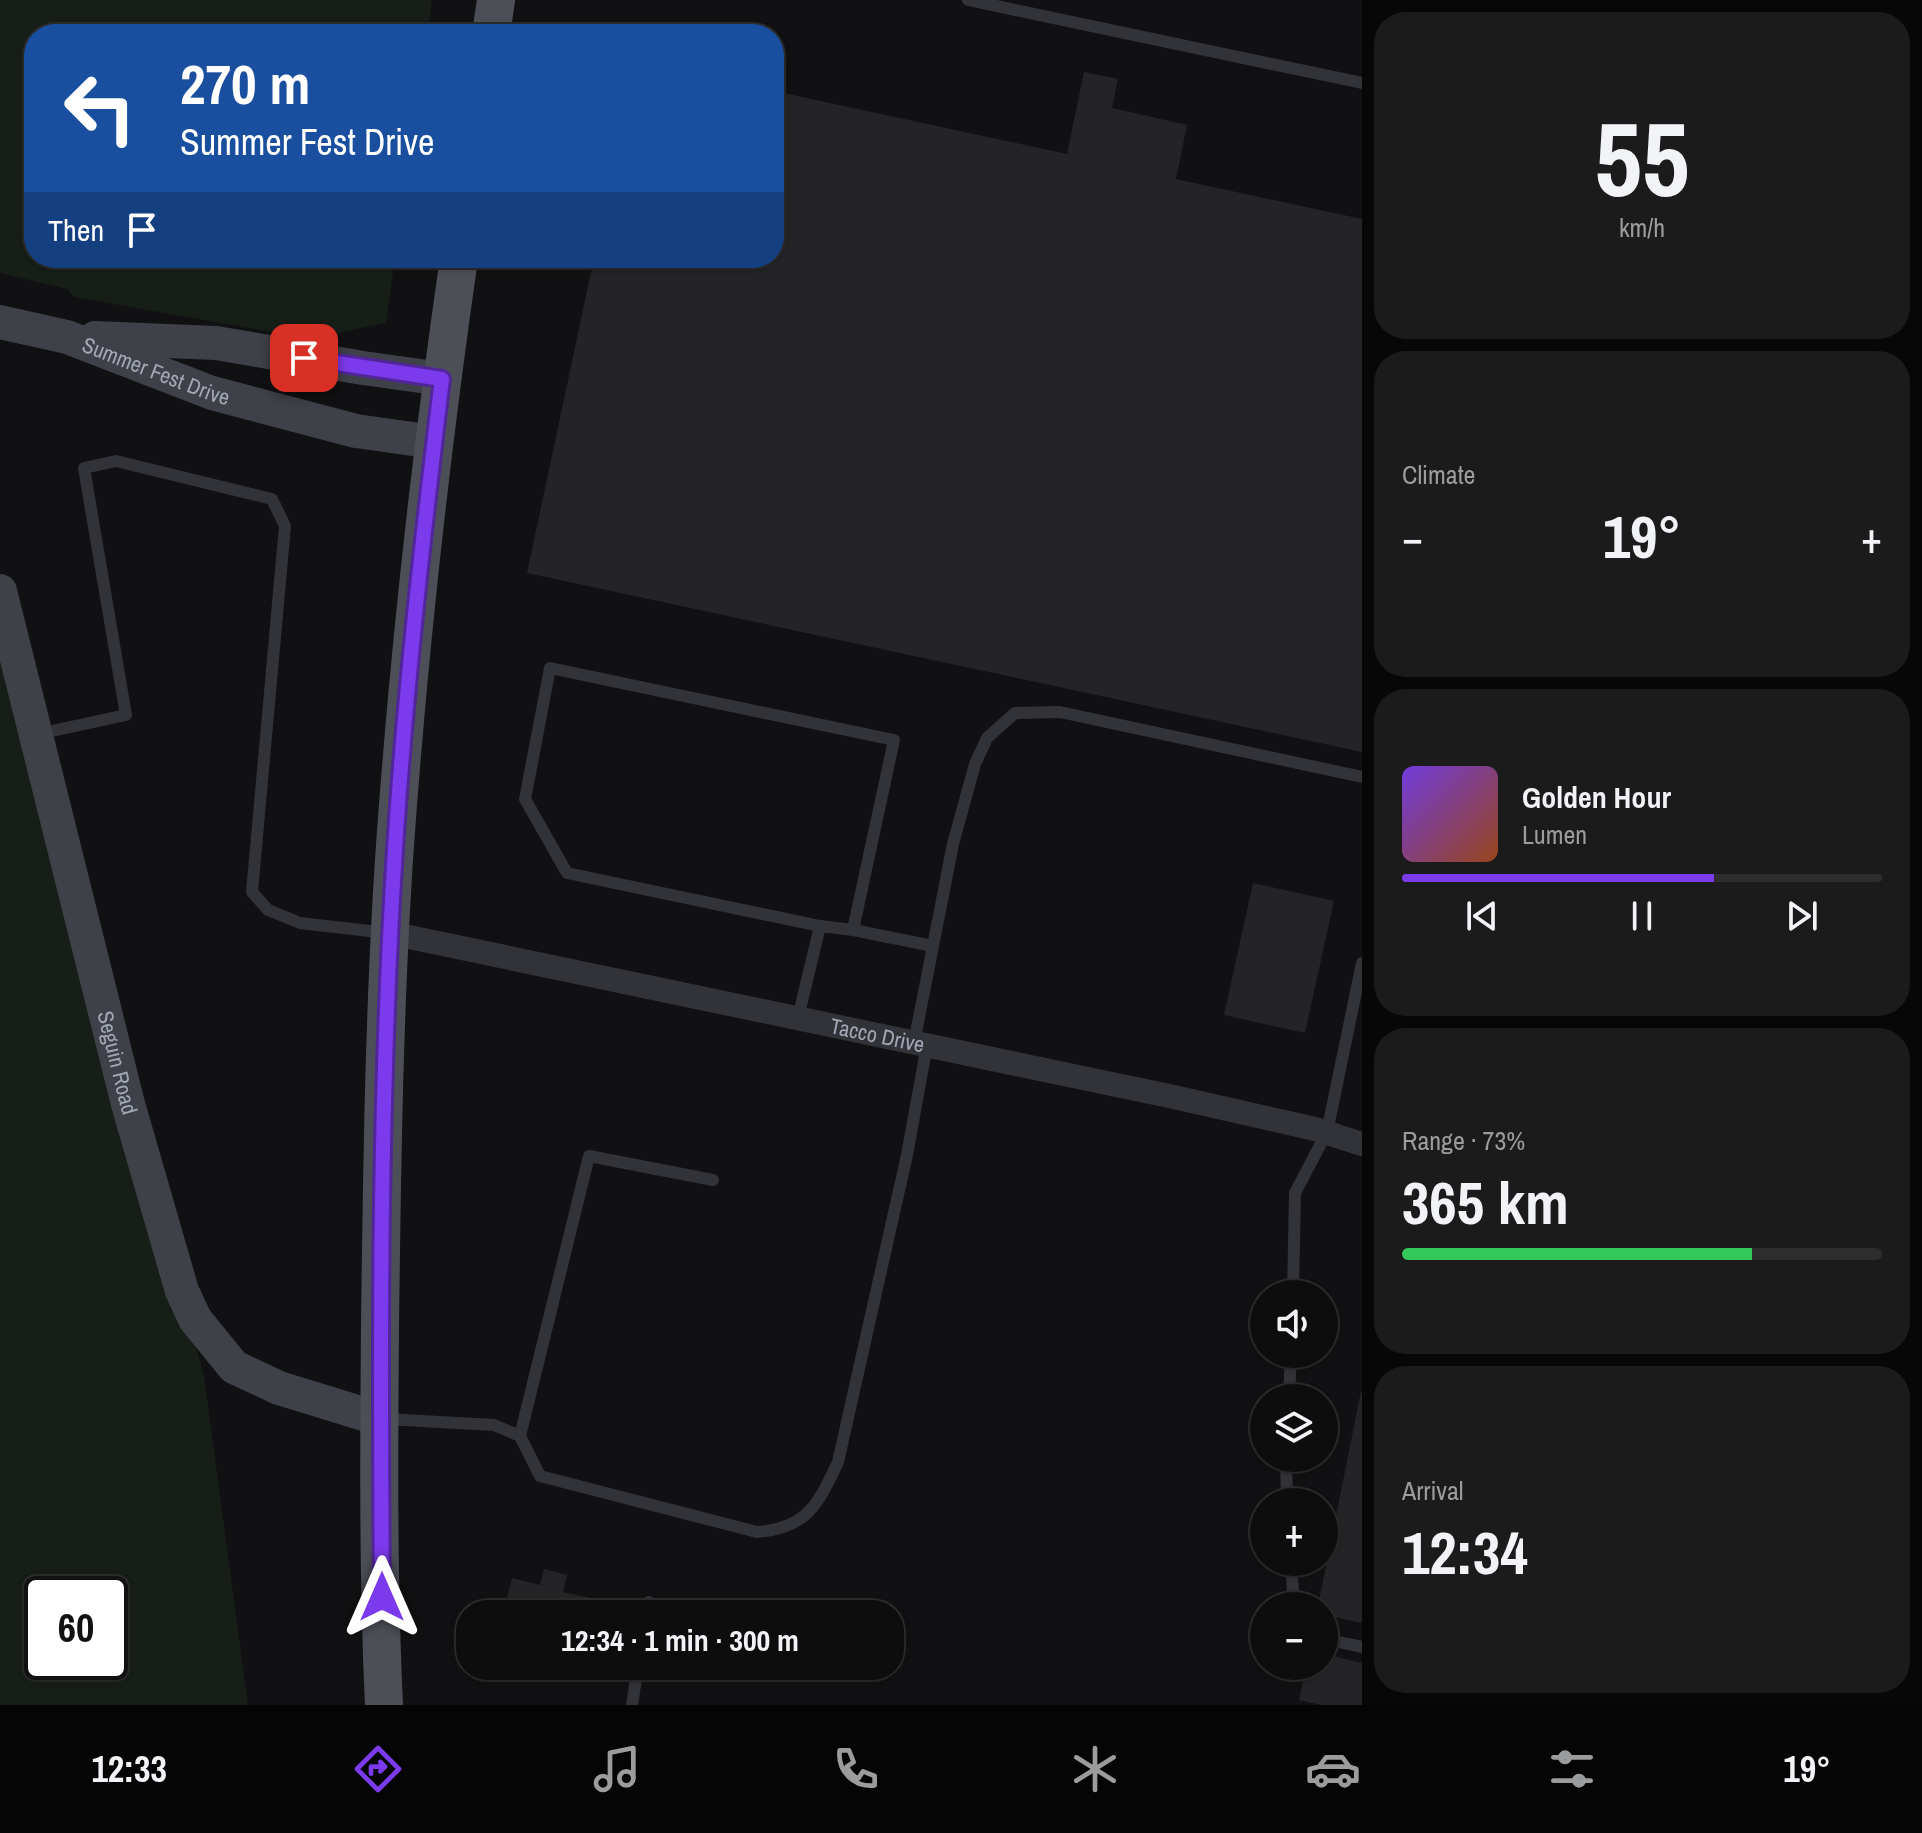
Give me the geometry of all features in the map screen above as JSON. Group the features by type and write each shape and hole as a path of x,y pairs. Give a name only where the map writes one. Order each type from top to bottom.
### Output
{"main road":[{"path":"492,24 496,0"},
{"path":"384,1705 380,1419 382,1170 390,933 409,687 434,442 458,268"}],"street":[{"name":"Summer Fest Drive","path":"0,322 67,337 212,393 356,431 434,442"},
{"name":"Summer Fest Drive","path":"67,337 216,343 442,379"},
{"name":"Seguin Road","path":"0,591 128,1104 182,1291 195,1319 234,1367 279,1388 380,1419"},
{"name":"Tacco Drive","path":"390,933 1174,1097 1327,1132 1362,1144"}],"lane":[{"path":"968,0 1362,83"},
{"path":"36,734 126,715 84,468 116,461 272,499 285,526 252,892 268,910 300,923 390,933"},
{"path":"853,930 894,740 550,668 525,799 567,873 820,926 933,946"},
{"path":"713,1180 589,1156 520,1436 540,1476 757,1532 780,1530 806,1517 819,1501 838,1462 904,1171 933,946 953,844 975,764 987,738 1015,713 1060,712 1362,777"},
{"path":"798,1018 820,926"},
{"path":"1293,1280 1295,1193 1327,1132 1362,963"},
{"path":"380,1419 494,1425 520,1436"},
{"path":"1338,1642 1362,1647"},
{"path":"632,1705 636,1680"}],"shaded area":[{"path":"0,0 432,0 428,24 24,24 24,268 394,268 386,323 341,332 333,343 74,297 67,289 0,273"},
{"path":"0,644 204,1376 248,1705 0,1705"}],"building":[{"path":"1084,72 1118,79 1112,108 1187,125 1176,179 1362,219 1362,752 527,573 592,268 784,268 784,93 1067,154"},
{"path":"1253,883 1334,901 1305,1033 1224,1015"},
{"path":"1361,1391 1362,1623 1338,1618 1338,1592 1321,1592 1324,1576 1338,1576 1338,1506"},
{"path":"544,1569 567,1575 563,1592 596,1599 506,1600 512,1578 540,1585"},
{"path":"1338,1657 1362,1663 1362,1705 1321,1705 1299,1700 1303,1680 1338,1680"}],"route":[{"path":"304,358 442,379 409,687 390,933 381,1201 382,1597"}]}
